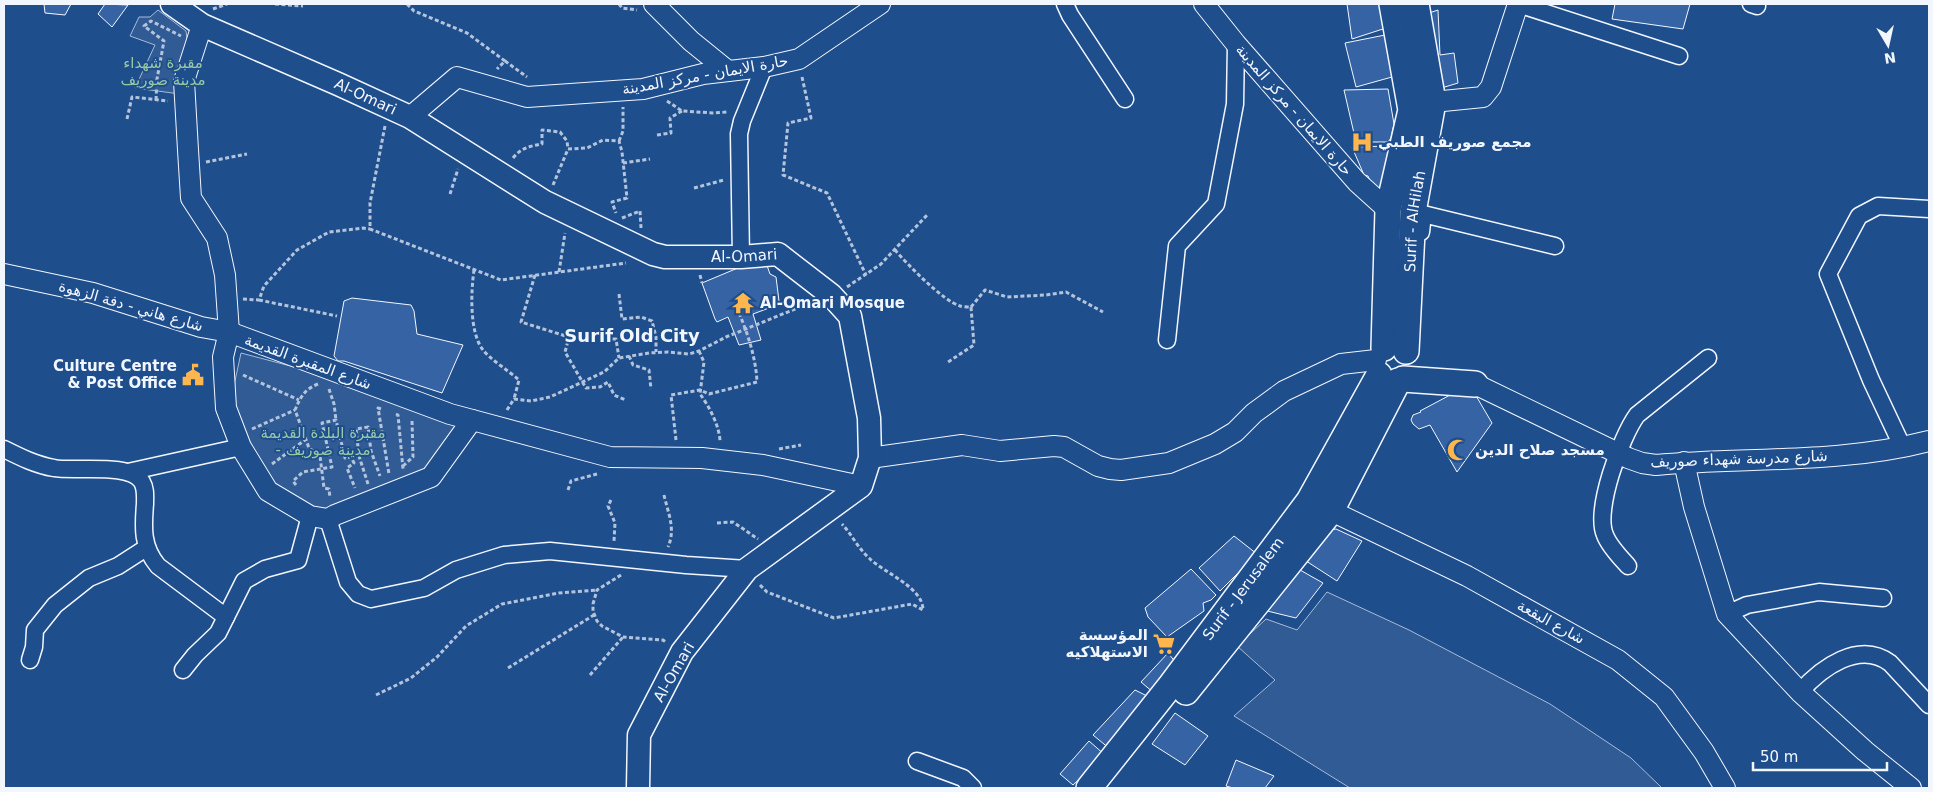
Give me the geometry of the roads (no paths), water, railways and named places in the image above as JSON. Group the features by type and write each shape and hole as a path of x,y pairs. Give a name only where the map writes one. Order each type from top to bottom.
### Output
{"main road":[{"name":"Al-Omari","path":"172,4 199,33 401,113 545,202 653,254 665,257 741,257 778,254 831,295 850,316 869,418 870,458 860,486 751,575 682,652 640,735 638,788"},
{"name":"Surif - AlHilah","path":"1392,4 1411,110 1388,210 1394,365"},
{"name":"Surif - AlHilah","path":"1394,365 1412,246 1413,212 1433,102 1416,4"},
{"path":"1388,210 1409,227 1412,246"},
{"path":"1394,365 1475,384"},
{"name":"Surif - Jerusalem","path":"1111,788 1320,506 1394,365"},
{"name":"Surif - Jerusalem","path":"1089,788 1171,685 1320,506"}],"street":[{"name":"حارة الايمان - مركز المدينة","path":"401,113 457,77 527,97 643,89 703,74 764,67 799,59 880,4"},
{"path":"1065,4 1070,15 1124,99"},
{"name":"حارة الايمان - مركز المدينة","path":"1204,4 1236,44 1357,182 1388,210"},
{"path":"1433,102 1484,97 1491,87 1518,4 1679,56"},
{"path":"648,7 728,71"},
{"path":"199,33 184,81 191,198 217,238 225,275 229,332"},
{"path":"1167,340 1177,246 1216,204 1235,104 1236,44"},
{"path":"741,257 739,134 742,121 764,67"},
{"path":"1903,448 1871,380 1828,274 1859,216 1878,206 1929,209"},
{"path":"1412,246 1420,246 1423,214 1555,246"},
{"name":"شارع هاني - دفة الزهوة","path":"4,274 92,293 201,327 229,332"},
{"name":"شارع المقبرة القديمة","path":"323,512 268,492 226,408 223,356 229,332 450,414 610,457 702,458 763,465 860,486"},
{"path":"1628,566 1605,536 1602,523 1603,502 1618,453 1629,426 1637,415 1708,358"},
{"path":"870,458 962,445 1000,451 1054,446 1064,447 1098,466 1110,469 1121,470 1169,463 1215,444 1228,436 1254,413 1284,391 1342,364 1394,365"},
{"name":"شارع مدرسة شهداء صوريف","path":"1475,384 1618,453 1656,465 1822,456 1903,448 1929,441"},
{"path":"323,512 335,514 431,477 472,420"},
{"path":"128,472 242,440"},
{"path":"4,449 24,459 52,468 128,472 139,477 145,490 143,527 146,548 158,566 226,616"},
{"path":"1684,462 1694,507 1727,614 1800,692 1864,751 1911,788"},
{"name":"شارع البقعة","path":"1320,506 1467,576 1618,660 1664,697 1704,752 1725,788"},
{"path":"323,512 348,581 358,594 371,599 424,588 456,570 504,555 550,551 686,565 751,575"},
{"path":"183,670 195,655 218,633 244,581 265,569 298,560 323,512"},
{"path":"30,660 36,630 55,605 89,578 118,566 146,548"},
{"path":"1727,614 1747,605 1819,592 1883,598"},
{"path":"1800,692 1812,678 1844,659 1854,655 1872,655 1884,658 1890,663 1929,705"},
{"path":"917,761 963,778 973,788"}],"place":[{"name":"مجمع صوريف الطبي","path":"1362,142"},
{"name":"Al-Omari Mosque","path":"743,303"},
{"name":"Culture Centre & Post Office","path":"193,375"},
{"name":"مسجد صلاح الدين","path":"1458,450"},
{"name":"المؤسسة الاستهلاكيه","path":"1164,644"}],"district":[{"name":"Surif Old City","path":"632,335"}],"park label":[{"name":"مقبرة شهداء مدينة صوريف","path":"163,72"},
{"name":"مقبرة البلدة القديمة - مدينة صوريف","path":"323,442"}]}
